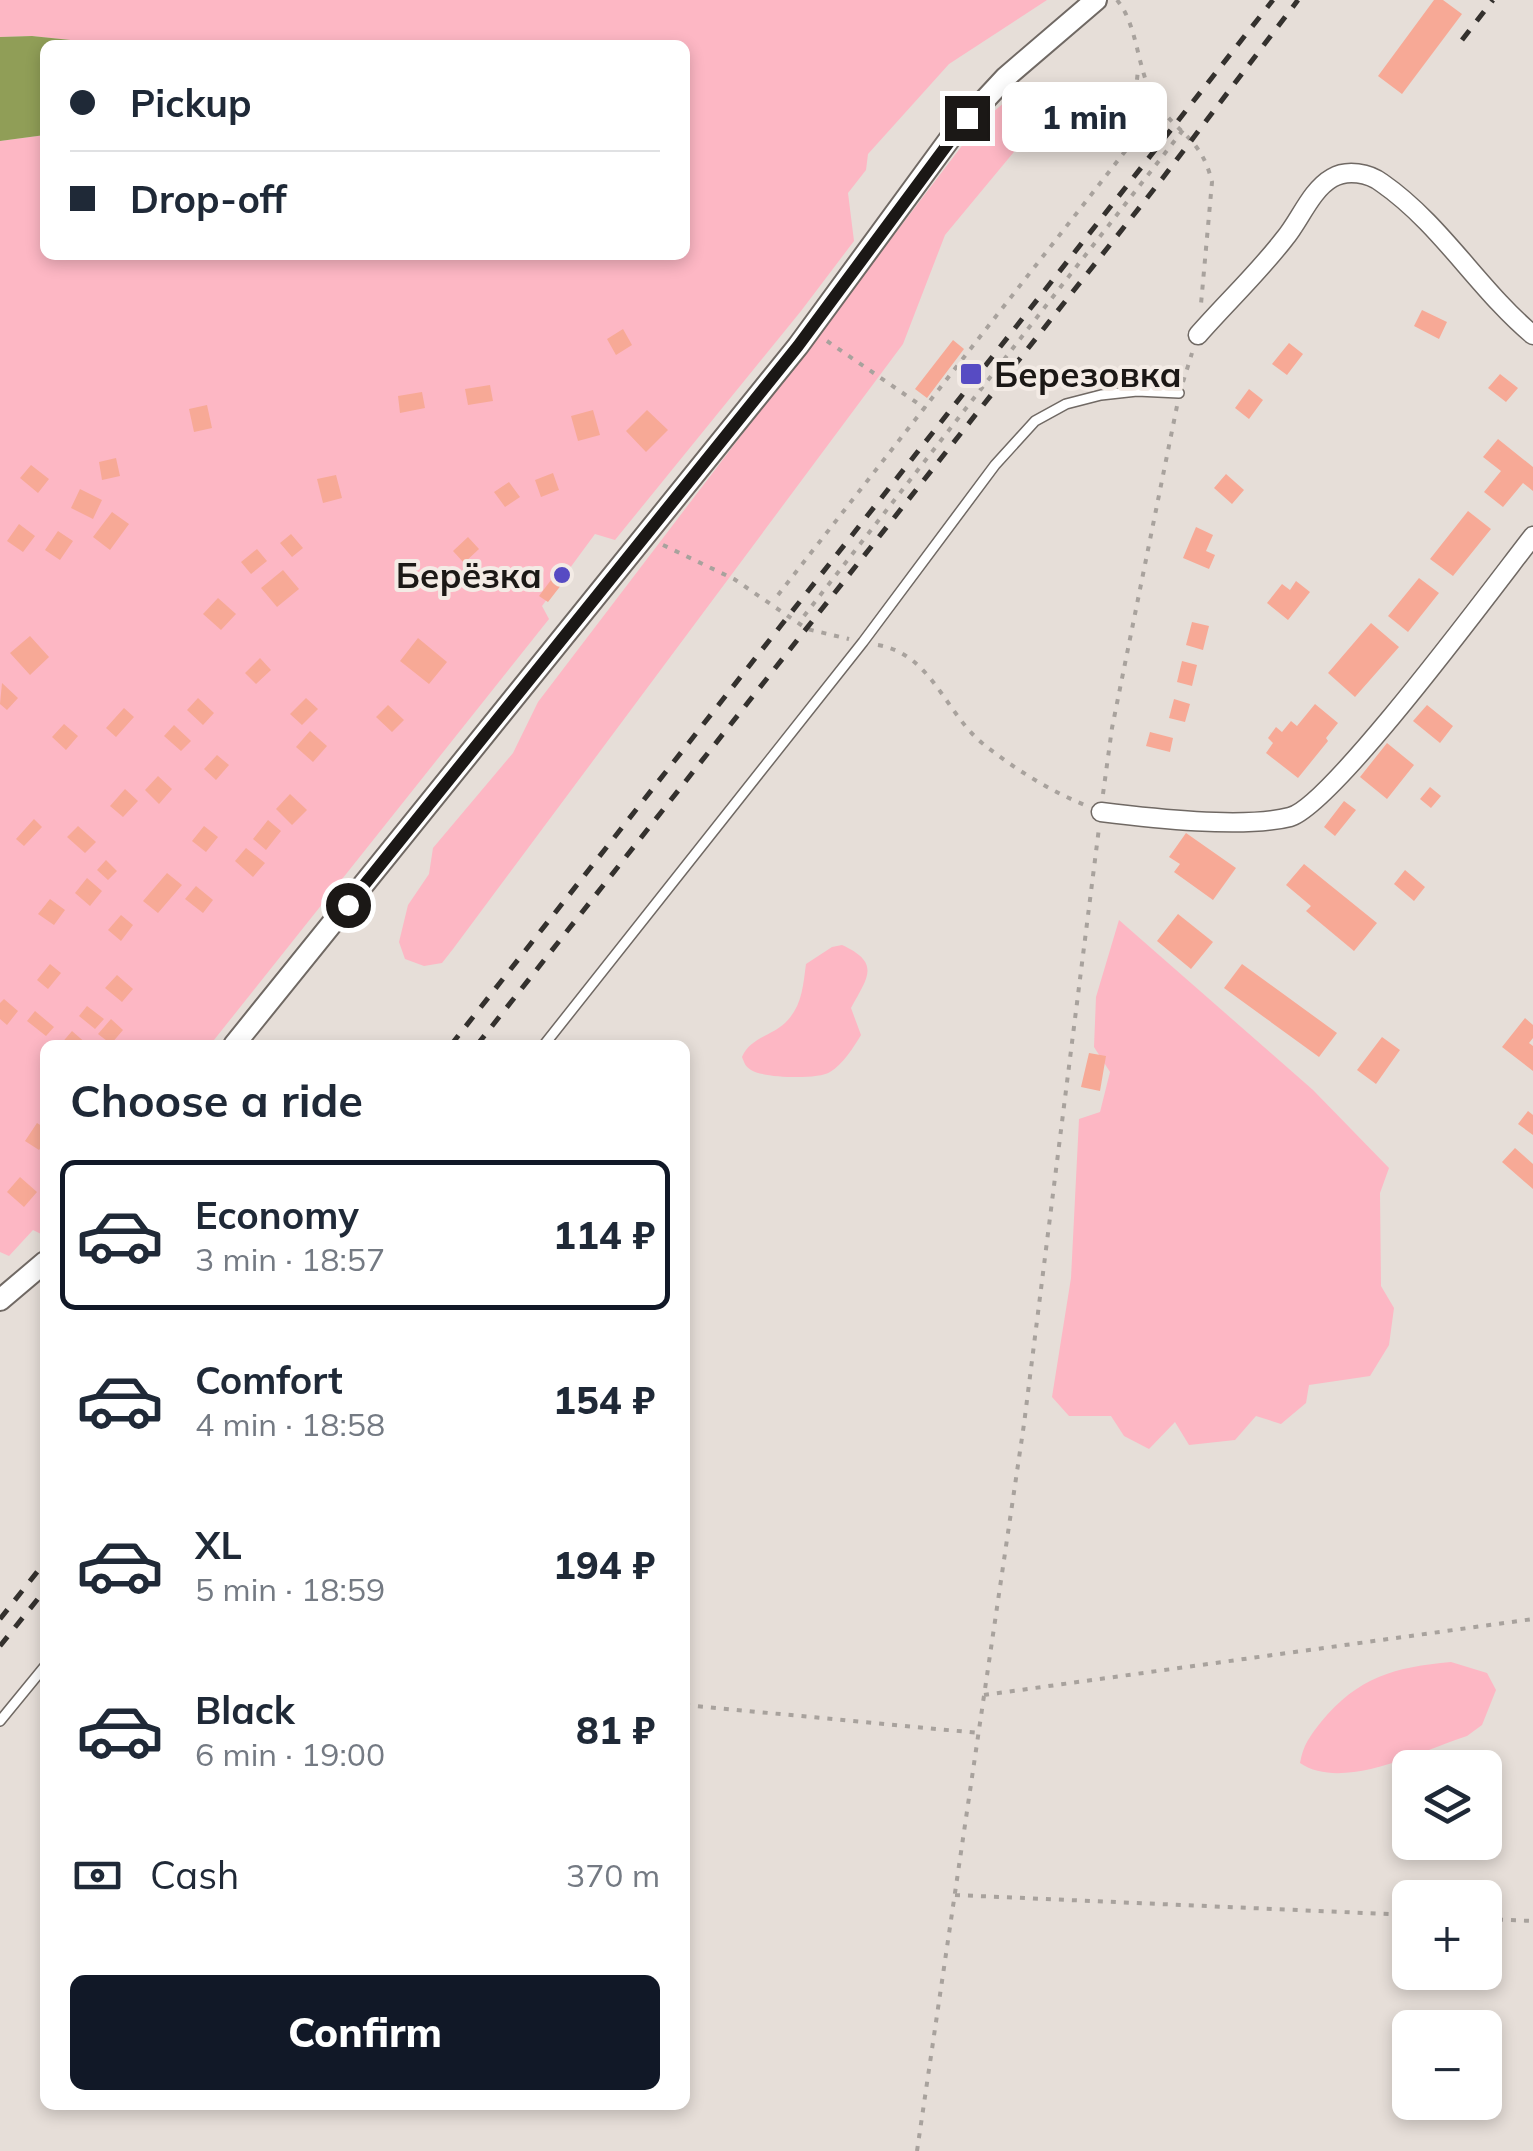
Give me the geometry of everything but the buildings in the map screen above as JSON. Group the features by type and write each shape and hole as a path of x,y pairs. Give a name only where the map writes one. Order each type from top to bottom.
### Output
{"street":[{"path":"238,1040 810,330 980,102 1096,0"},
{"path":"1198,335 1285,238 1308,203 1332,177 1350,173 1382,182 1432,228 1533,336"},
{"path":"1101,812 1151,818 1252,820 1294,816 1338,776 1398,709 1533,536"},
{"path":"1,1298 40,1266"}],"lane":[{"path":"548,1040 863,642 995,465 1035,421 1066,404 1102,395 1137,391 1179,393"},
{"path":"0,1721 40,1672"}],"path":[{"path":"917,2151 1024,1424 1115,710 1179,393 1198,335 1212,182 1202,151 1156,101 1138,65 1127,13 1117,0"},
{"path":"778,595 1130,145 1138,65"},
{"path":"804,616 1183,130"},
{"path":"810,330 926,409"},
{"path":"645,536 734,579 807,628 894,648 920,666 979,740 1068,798 1101,812"},
{"path":"984,1696 1533,1618"},
{"path":"690,1705 979,1733"},
{"path":"955,1895 1392,1914"},
{"path":"1502,1920 1533,1921"}],"shaded area":[{"path":"0,0 1047,0 949,64 868,154 866,170 848,193 854,241 615,540 595,534 542,606 549,619 214,1040 40,1040 40,1234 33,1230 9,1256 0,1252 0,141 40,136 40,260 690,260 690,40 0,37"},
{"path":"0,37 70,40 40,40 40,136 0,141"},
{"path":"1022,93 1041,96 1032,130 945,235 903,344 442,963 424,966 405,959 399,942 408,905 429,874 433,848 513,753 538,702 977,126 1006,101"},
{"path":"1119,920 1313,1090 1389,1168 1380,1193 1381,1286 1394,1308 1389,1345 1370,1376 1309,1385 1306,1403 1281,1424 1256,1416 1235,1440 1189,1445 1175,1422 1149,1449 1124,1436 1111,1416 1069,1416 1052,1397 1071,1278 1079,1119 1100,1112 1110,1072 1094,1047 1096,997"},
{"path":"842,945 862,958 867,972 851,1008 861,1035 847,1055 824,1075 778,1076 749,1069 742,1057 746,1051 785,1023 795,1010 806,964"},
{"path":"1451,1662 1487,1673 1496,1690 1482,1725 1467,1736 1429,1750 1392,1750 1392,1763 1360,1771 1318,1771 1300,1763 1321,1722 1349,1694 1379,1677 1412,1667"}],"railway":[{"path":"455,1040 1273,0"},
{"path":"481,1040 1162,179 1298,0"},
{"path":"1462,40 1493,0"},
{"path":"0,1619 40,1568"},
{"path":"0,1646 40,1596"}],"place":[{"name":"Березовка","path":"971,374"},
{"name":"Берёзка","path":"562,575"}],"route":[{"path":"348,905 798,346 967,118"}]}
